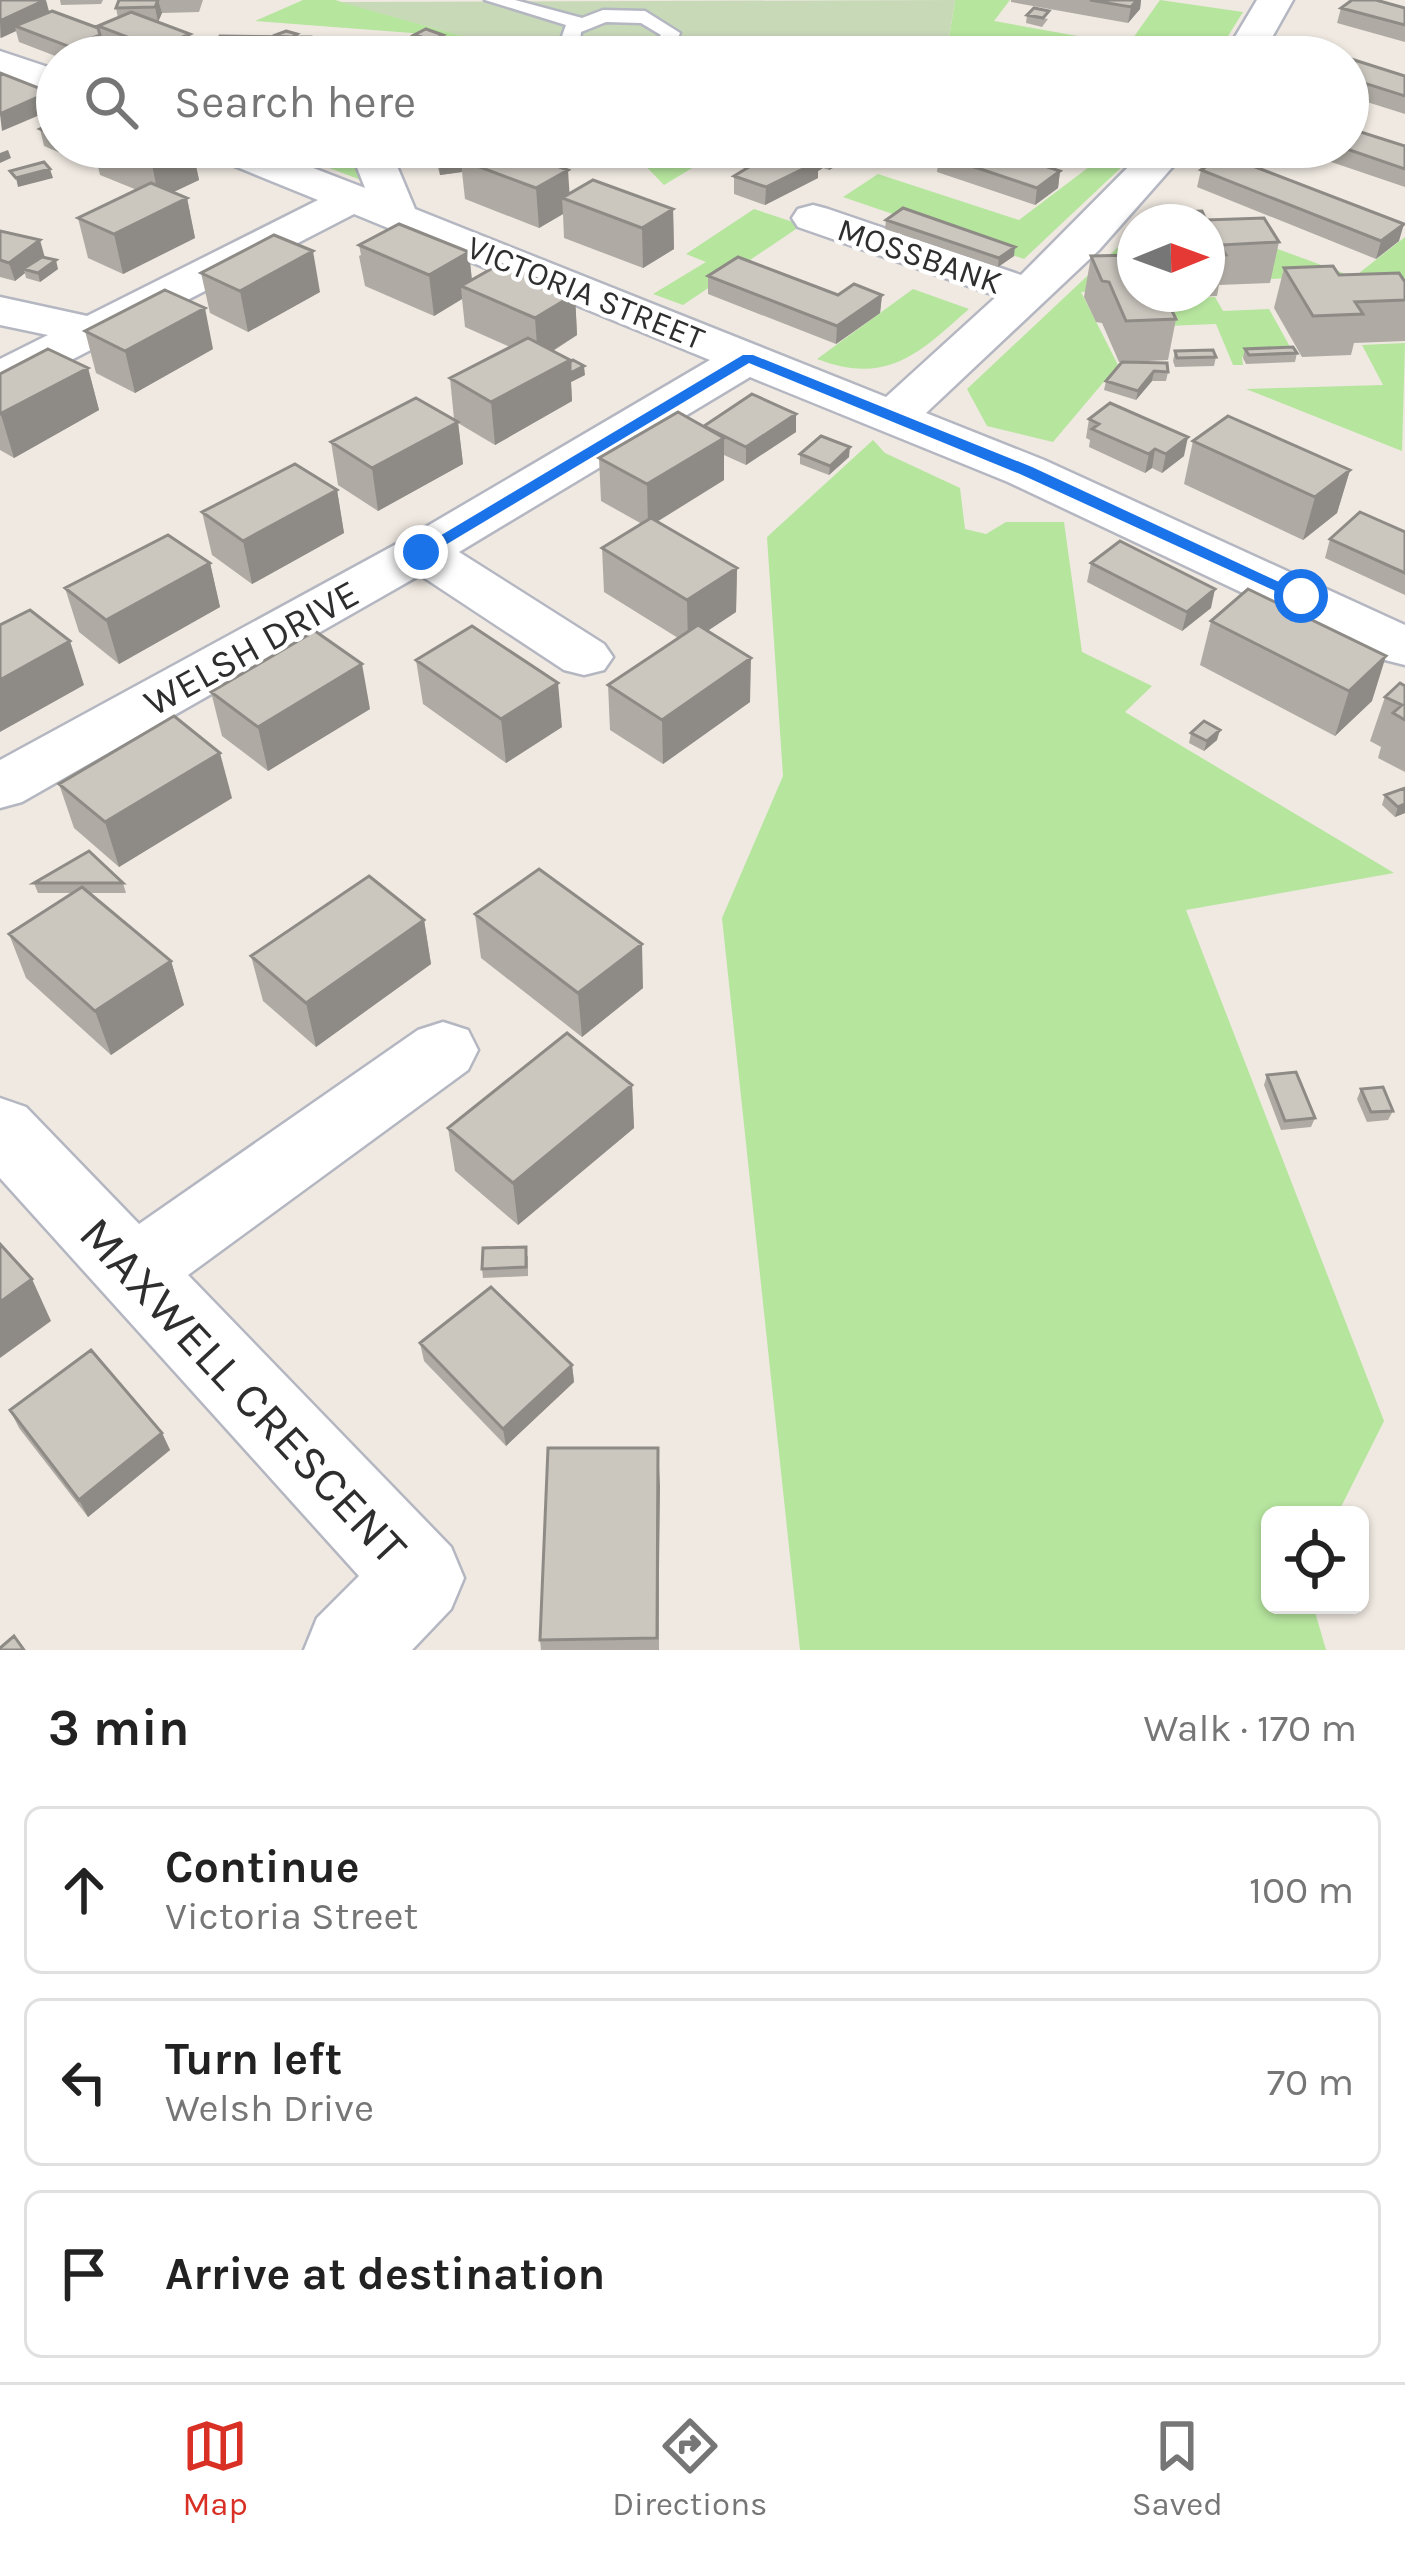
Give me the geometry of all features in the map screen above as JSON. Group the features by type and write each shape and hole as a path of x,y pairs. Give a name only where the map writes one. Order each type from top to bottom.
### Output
{"street":[{"path":"1254,36 1275,0"},
{"path":"0,62 36,75"},
{"name":"VICTORIA STREET","path":"277,168 1026,471 1405,647"},
{"path":"0,378 92,331 375,207 371,168"},
{"path":"894,416 1084,241 1151,168"},
{"name":"MOSSBANK","path":"813,218 1028,292"},
{"path":"0,311 92,331"},
{"name":"WELSH DRIVE","path":"0,787 421,552 748,358"},
{"path":"421,552 584,658"},
{"path":"133,1271 443,1050"},
{"name":"MAXWELL CRESCENT","path":"0,1128 419,1578 349,1650"}],"lane":[{"path":"494,0 580,23"},
{"path":"645,17 670,0"},
{"path":"569,36 580,23 604,16 645,17 667,26 669,36"}],"green space":[{"path":"303,0 335,0 463,36 423,36 255,21"},
{"path":"955,0 1010,0 994,21 1078,36 949,36"},
{"path":"955,0 949,36 462,36 340,2"},
{"path":"1160,0 1243,12 1228,36 1134,36"},
{"path":"329,168 362,168 366,176 361,180"},
{"path":"647,168 692,168 664,185"},
{"path":"1088,168 1121,168 1024,259 843,197 878,174 1019,220"},
{"path":"754,209 802,225 683,305 653,294 706,262 686,254"},
{"path":"1225,230 1354,277 1405,237 1405,337 1308,277 1271,279 1257,257 1225,235"},
{"path":"1117,248 1117,289 1081,292 1118,365 1053,442 987,426 967,389"},
{"path":"913,289 969,309 918,351 883,367 864,369 817,359"},
{"path":"1269,309 1294,354 1242,357 1243,365 1233,365 1216,324 1167,326 1161,312"},
{"path":"1405,343 1402,451 1246,389 1383,385 1362,345"},
{"path":"873,440 885,453 960,488 965,529 986,534 1006,522 1064,522 1082,652 1152,686 1125,712 1394,873 1186,910 1384,1421 1342,1506 1261,1506 1261,1614 1316,1614 1326,1650 800,1650 722,918 783,776 767,537"}],"building":[{"path":"0,0 45,0 0,21"},
{"path":"119,0 158,0 155,7 116,8"},
{"path":"1090,0 1137,0 1131,7"},
{"path":"1352,0 1405,8 1405,25 1341,8"},
{"path":"1034,8 1049,11 1043,18 1027,15"},
{"path":"52,11 98,28 100,35 41,36 15,26"},
{"path":"131,12 190,34 124,36 98,26"},
{"path":"426,29 443,35 418,36 414,35"},
{"path":"1369,65 1405,76 1405,96 1369,85"},
{"path":"0,73 36,87 36,98 0,114"},
{"path":"1369,135 1405,146 1405,169 1369,157"},
{"path":"36,164 36,168 50,169 16,178 10,171"},
{"path":"482,168 568,170 536,188"},
{"path":"747,168 805,168 766,187 734,176"},
{"path":"978,168 1060,171 1037,188"},
{"path":"1258,168 1404,224 1381,241 1201,170"},
{"path":"593,180 673,209 642,228 562,198"},
{"path":"151,183 187,198 114,234 78,218"},
{"path":"903,208 1015,247 999,258 886,220"},
{"path":"1264,218 1279,242 1225,245 1225,219"},
{"path":"399,224 469,252 429,275 359,245"},
{"path":"0,231 40,240 9,263 0,260"},
{"path":"274,235 313,251 240,291 201,273"},
{"path":"1117,255 1117,300 1109,282 1102,281 1091,256"},
{"path":"42,257 56,260 38,273 23,269"},
{"path":"738,257 838,295 854,284 882,295 837,326 708,276"},
{"path":"500,264 575,294 535,318 461,286"},
{"path":"1333,266 1339,275 1399,273 1405,282 1405,300 1355,302 1363,314 1313,316 1284,268"},
{"path":"165,290 205,308 125,351 85,331"},
{"path":"1122,312 1173,312 1176,319 1126,321"},
{"path":"528,338 570,360 491,402 450,378"},
{"path":"1293,347 1297,353 1249,355 1245,349"},
{"path":"48,349 88,368 0,414 0,374"},
{"path":"1213,350 1216,357 1177,358 1175,351"},
{"path":"570,362 584,366 570,373"},
{"path":"1122,362 1167,363 1168,372 1154,371 1138,391 1106,381"},
{"path":"752,394 796,414 746,447 704,426"},
{"path":"416,398 458,422 372,468 331,442"},
{"path":"1110,403 1188,437 1166,454 1155,449 1149,454 1092,429 1099,424 1089,419"},
{"path":"678,412 724,438 647,484 599,458"},
{"path":"1228,416 1350,470 1315,497 1193,441"},
{"path":"821,436 850,447 830,466 800,454"},
{"path":"295,464 337,490 243,541 202,512"},
{"path":"1360,512 1405,532 1405,573 1330,539"},
{"path":"651,518 737,568 687,600 602,548"},
{"path":"168,535 210,563 106,620 65,588"},
{"path":"1120,541 1215,589 1187,612 1091,563"},
{"path":"1248,589 1386,656 1349,691 1211,621"},
{"path":"30,610 70,641 0,680 0,625"},
{"path":"698,625 751,658 662,720 608,685"},
{"path":"472,626 558,683 501,719 416,660"},
{"path":"315,631 362,664 258,727 211,692"},
{"path":"1400,683 1405,686 1405,720 1393,713 1402,705 1385,697"},
{"path":"174,716 220,753 105,822 59,784"},
{"path":"1204,721 1220,730 1207,741 1191,733"},
{"path":"1405,788 1405,804 1398,807 1385,795"},
{"path":"89,851 123,883 34,883"},
{"path":"539,869 642,944 578,993 475,914"},
{"path":"369,876 424,920 306,1003 251,956"},
{"path":"82,887 171,961 95,1011 9,934"},
{"path":"567,1033 632,1085 513,1183 448,1128"},
{"path":"1296,1072 1315,1118 1285,1121 1267,1075"},
{"path":"1383,1087 1393,1111 1371,1112 1361,1089"},
{"path":"0,1244 32,1279 0,1302"},
{"path":"526,1247 526,1267 482,1269 483,1248"},
{"path":"491,1287 572,1365 503,1429 420,1343"},
{"path":"91,1350 162,1433 79,1500 10,1410"},
{"path":"548,1448 658,1448 657,1638 540,1640"},
{"path":"14,1636 24,1650 0,1650 0,1648"}],"route":[{"path":"421,552 748,358 1026,471 1301,596"}]}
